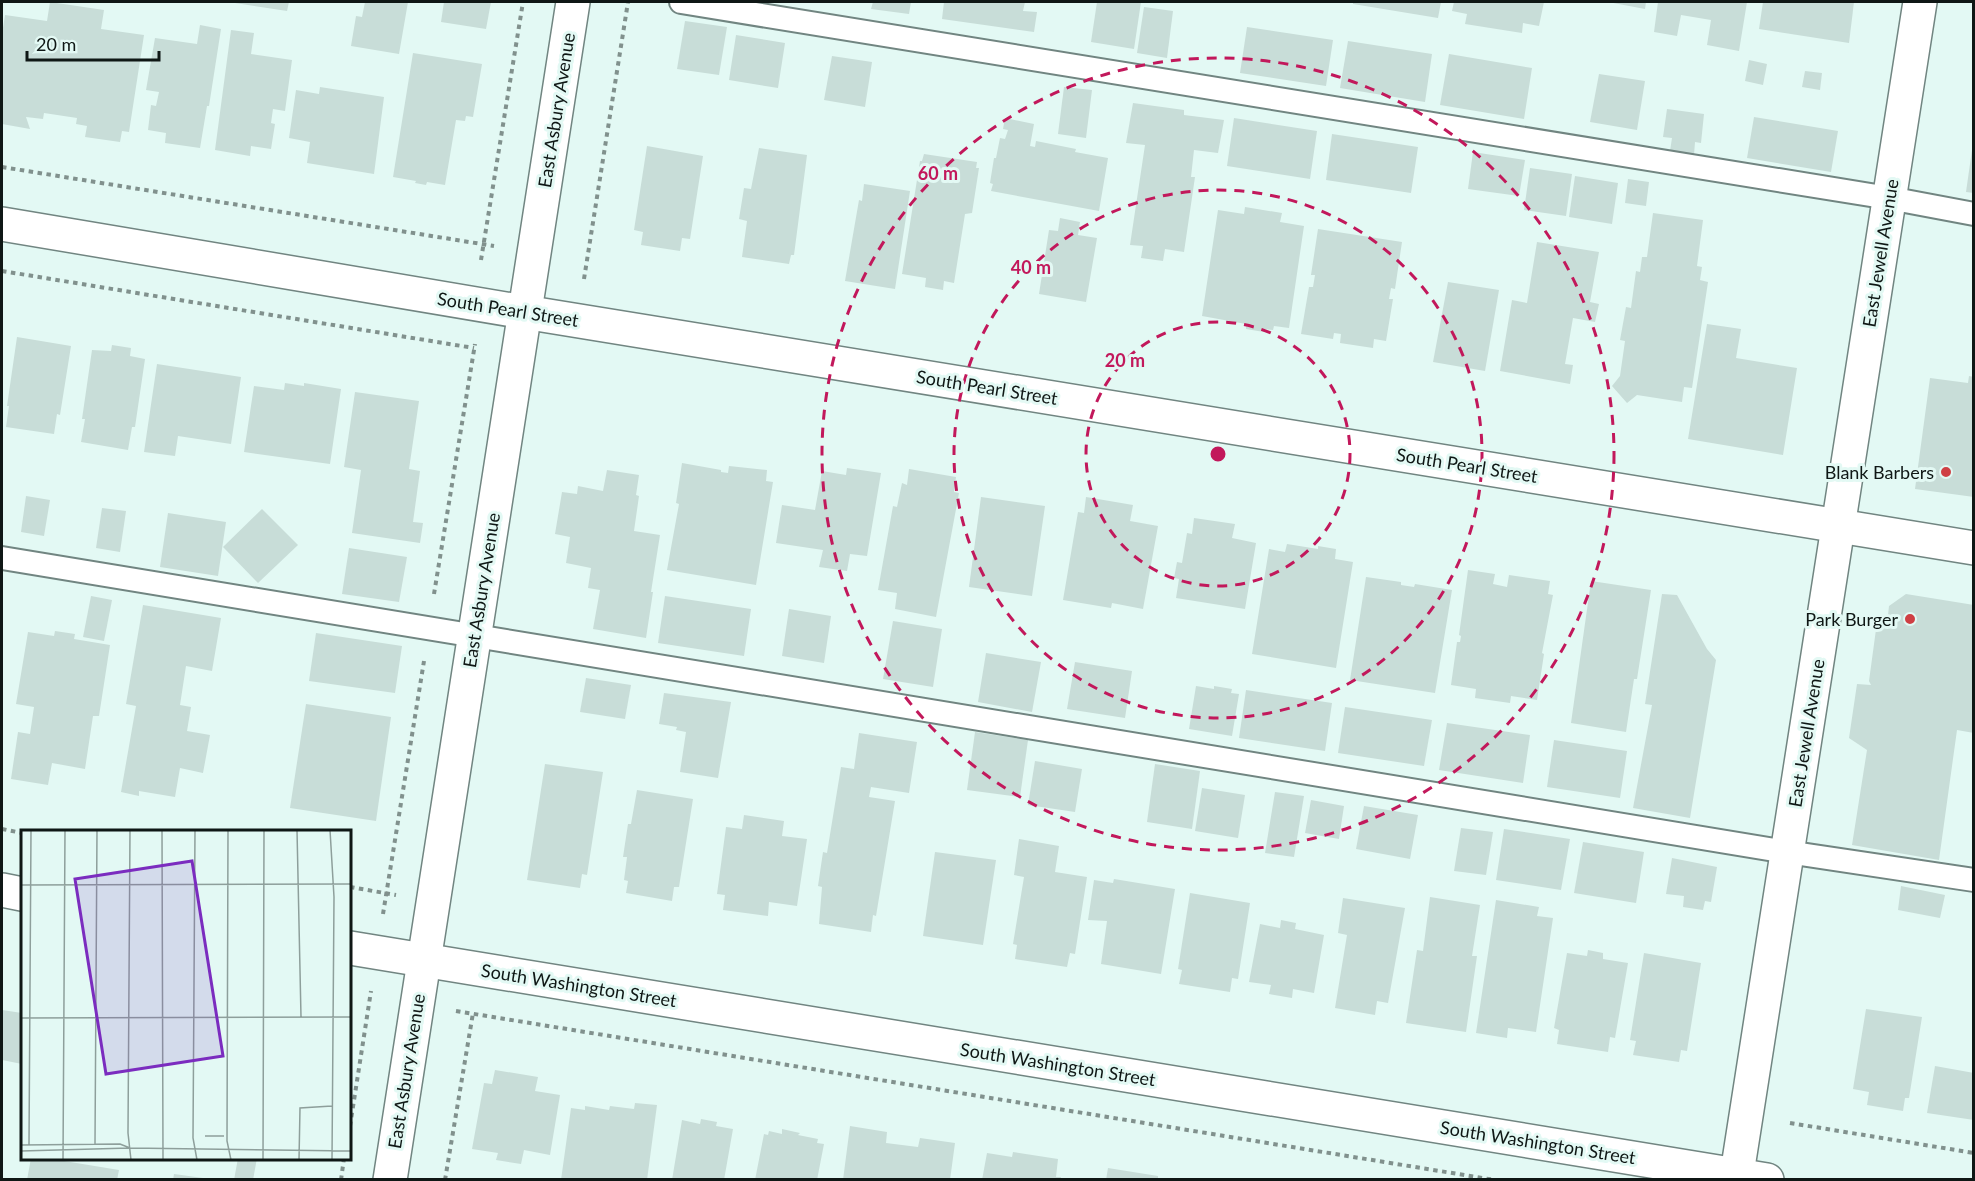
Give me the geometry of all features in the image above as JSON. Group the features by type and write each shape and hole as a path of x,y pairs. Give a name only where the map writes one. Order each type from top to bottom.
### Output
{"street":[{"name":"East Asbury Avenue","path":"390,1179 573,2"},
{"name":"East Jewell Avenue","path":"1747,1178 1787,852 1920,2"},
{"name":"South Pearl Street","path":"2,224 524,312 1974,548"},
{"path":"2,890 21,894"},
{"name":"South Washington Street","path":"351,948 1747,1178"}],"lane":[{"path":"681,2 1889,198 1974,214"},
{"path":"2,558 1787,852 1974,880"}],"path":[{"path":"481,260 523,2"},
{"path":"584,279 628,2"},
{"path":"2,167 495,247"},
{"path":"2,271 483,350"},
{"path":"2,829 21,833"},
{"path":"351,887 407,897"},
{"path":"351,1120 372,986"},
{"path":"445,1179 474,1004"},
{"path":"456,1011 1495,1179"},
{"path":"1790,1122 1974,1153"},
{"path":"341,1179 344,1160"}],"building":[{"path":"50,2 104,10 101,29 144,35 129,132 122,131 120,142 85,137 87,126 76,124 77,118 44,113 43,119 26,117 30,129 2,124 2,34 5,15 47,21"},
{"path":"235,2 289,2 287,11"},
{"path":"365,2 408,2 399,54 351,46 356,16 362,17"},
{"path":"444,2 491,2 486,29 441,22"},
{"path":"873,2 911,2 909,14 871,9"},
{"path":"944,2 1025,2 1023,11 1037,12 1034,32 942,19"},
{"path":"1097,2 1141,2 1134,49 1091,42"},
{"path":"1353,2 1441,2 1438,18 1353,4"},
{"path":"1454,2 1544,2 1539,26 1523,23 1522,33 1465,24 1467,14 1452,11"},
{"path":"1608,2 1646,2 1645,9"},
{"path":"1658,2 1747,2 1739,51 1707,45 1711,20 1681,15 1677,36 1654,32"},
{"path":"1763,2 1854,2 1849,43 1759,29"},
{"path":"1144,7 1173,11 1167,58 1137,53"},
{"path":"685,21 727,27 719,75 677,69"},
{"path":"200,25 221,29 200,148 165,143 166,133 148,130 151,105 156,106 159,92 146,90 155,38 197,44"},
{"path":"1247,27 1333,40 1326,86 1240,73"},
{"path":"231,30 254,33 251,54 292,60 285,111 273,109 271,123 275,124 271,149 251,146 250,156 215,150"},
{"path":"736,35 785,43 778,88 729,80"},
{"path":"1348,41 1432,54 1425,102 1340,88"},
{"path":"413,53 482,64 473,117 466,116 465,121 456,120 445,185 427,182 426,185 393,177"},
{"path":"1449,54 1532,68 1524,119 1440,105"},
{"path":"832,56 872,62 865,107 824,100"},
{"path":"1749,60 1767,64 1763,85 1745,81"},
{"path":"1805,71 1822,73 1820,90 1802,87"},
{"path":"1599,74 1645,81 1637,130 1590,122"},
{"path":"320,87 384,97 374,174 307,163 310,142 289,138 296,90 319,94"},
{"path":"1064,87 1092,90 1086,138 1058,134"},
{"path":"1133,103 1184,110 1184,115 1224,120 1218,153 1194,150 1191,177 1195,177 1184,252 1165,249 1163,261 1141,258 1143,246 1130,245 1145,145 1126,143"},
{"path":"1667,109 1704,114 1701,143 1695,142 1694,155 1670,151 1672,138 1663,137"},
{"path":"1754,117 1838,131 1831,172 1747,158"},
{"path":"1005,118 1034,124 1030,146 1035,147 1036,141 1108,158 1099,211 991,191 994,158 996,158 1000,138 1005,139 1008,130 1003,129"},
{"path":"1234,118 1317,131 1310,179 1227,166"},
{"path":"1332,134 1418,147 1411,193 1326,180"},
{"path":"647,146 703,156 690,239 682,238 680,251 641,245 643,232 634,230"},
{"path":"759,148 807,155 794,255 791,255 789,264 742,257 747,221 739,219 744,188 751,189"},
{"path":"1972,150 1974,150 1974,193 1966,192"},
{"path":"1473,152 1525,160 1519,196 1468,189"},
{"path":"924,154 977,162 976,168 979,168 972,213 965,214 954,283 944,281 943,290 925,287 926,278 902,274 920,161"},
{"path":"1530,168 1572,174 1566,216 1524,210"},
{"path":"1575,176 1618,183 1612,224 1569,217"},
{"path":"1628,179 1649,182 1646,206 1625,203"},
{"path":"864,184 910,191 895,289 845,281 859,200 862,201"},
{"path":"1245,207 1282,213 1280,222 1304,226 1289,328 1274,326 1273,330 1265,329 1264,332 1246,329 1246,324 1202,316 1218,210 1244,214"},
{"path":"1653,213 1703,220 1697,266 1702,267 1700,280 1708,282 1692,388 1684,387 1682,402 1637,395 1627,403 1612,386 1620,376 1625,341 1620,340 1626,307 1631,308 1636,271 1640,272 1642,257 1647,257"},
{"path":"1060,218 1080,222 1078,235 1097,238 1086,302 1039,294 1049,230 1058,231"},
{"path":"1318,229 1402,242 1395,289 1391,288 1389,299 1393,299 1386,341 1374,339 1373,348 1340,343 1341,334 1334,333 1333,339 1301,334 1309,287 1313,287 1315,275 1311,275"},
{"path":"1537,242 1599,252 1590,302 1599,304 1595,322 1573,318 1565,364 1573,365 1570,384 1500,371 1512,300 1527,303"},
{"path":"1448,282 1499,290 1485,371 1433,362"},
{"path":"1707,324 1741,329 1736,358 1797,368 1783,455 1688,439"},
{"path":"17,337 71,346 60,415 57,414 54,434 6,427"},
{"path":"112,345 131,348 130,356 145,359 135,427 132,427 128,450 81,442 92,350 111,351"},
{"path":"157,364 241,377 231,444 178,436 175,456 144,452"},
{"path":"1969,376 1974,377 1974,497 1915,489 1930,378 1968,383"},
{"path":"285,383 304,386 304,383 341,389 330,464 244,452 254,386 284,390"},
{"path":"355,392 419,401 409,469 420,471 413,522 423,523 420,543 352,533 361,470 344,467"},
{"path":"682,463 728,473 729,466 767,470 766,481 773,482 756,585 667,570 679,504 676,503"},
{"path":"847,468 881,473 867,556 850,554 847,571 819,567 823,550 776,543 782,505 815,510 822,471 846,475"},
{"path":"909,469 956,477 954,492 959,493 936,617 895,609 897,593 878,590 893,506 897,507 902,483 907,485"},
{"path":"607,470 639,475 636,495 639,496 634,531 660,535 646,638 593,629 600,590 588,588 591,568 566,563 570,537 555,534 562,492 577,494 578,486 603,491"},
{"path":"26,496 50,500 44,536 21,532"},
{"path":"981,497 1045,506 1032,596 969,587"},
{"path":"1086,497 1133,505 1130,521 1158,526 1143,609 1112,603 1111,608 1063,600 1078,512 1084,513"},
{"path":"102,508 126,511 120,552 96,548"},
{"path":"262,509 298,545 258,583 223,547"},
{"path":"168,513 226,522 218,576 160,567"},
{"path":"1194,518 1235,524 1232,538 1256,543 1245,609 1176,598 1179,579 1174,578 1177,562 1182,563 1187,533 1192,534"},
{"path":"1287,544 1318,549 1318,546 1336,549 1335,559 1353,562 1336,668 1252,654 1269,549 1285,552"},
{"path":"349,548 407,557 399,602 342,594"},
{"path":"1468,570 1495,574 1493,584 1507,587 1509,575 1550,581 1548,594 1553,595 1542,653 1544,654 1537,700 1511,696 1510,703 1475,698 1476,689 1451,685 1457,642 1460,642 1461,636 1459,635"},
{"path":"1366,577 1401,582 1401,585 1414,587 1415,584 1452,590 1435,693 1350,680"},
{"path":"1591,581 1651,590 1626,732 1571,723"},
{"path":"1662,594 1677,595 1707,649 1716,660 1690,818 1633,808 1652,705 1645,704"},
{"path":"1906,594 1974,605 1974,733 1957,730 1939,860 1852,845 1867,750 1849,738 1857,684 1871,685 1869,681 1877,622 1888,615 1889,606"},
{"path":"91,596 112,600 104,641 83,637"},
{"path":"665,596 751,609 744,656 658,643"},
{"path":"143,605 221,618 212,671 186,666 180,705 191,707 187,731 210,735 203,773 180,768 175,797 139,791 139,796 121,792 136,706 126,704"},
{"path":"789,609 831,616 824,663 782,656"},
{"path":"893,621 942,629 933,687 883,679"},
{"path":"55,631 75,634 74,639 110,645 99,716 93,716 85,769 52,763 48,785 11,779 18,732 30,734 34,707 16,704 28,632 54,636"},
{"path":"316,633 402,646 395,693 309,681"},
{"path":"986,653 1041,662 1032,712 978,702"},
{"path":"1075,662 1132,671 1125,718 1067,709"},
{"path":"586,678 631,685 625,719 580,712"},
{"path":"1196,686 1232,689 1231,693 1239,694 1232,736 1189,729"},
{"path":"1246,690 1332,703 1325,751 1239,738"},
{"path":"664,693 731,702 718,778 680,772 686,732 676,730 677,727 659,724"},
{"path":"306,704 391,717 376,821 290,808"},
{"path":"1345,707 1432,720 1424,766 1338,753"},
{"path":"1447,723 1530,735 1523,783 1439,770"},
{"path":"975,732 1028,740 1020,797 967,790"},
{"path":"859,733 917,742 909,793 871,787 869,797 895,801 876,916 873,915 871,932 819,924 822,887 818,886 823,852 827,853 841,767 854,769"},
{"path":"1554,740 1627,751 1620,798 1547,787"},
{"path":"1035,761 1082,769 1075,812 1028,805"},
{"path":"545,764 603,772 587,875 582,874 580,888 527,880"},
{"path":"1155,764 1200,771 1192,829 1147,822"},
{"path":"1202,788 1245,795 1238,838 1195,831"},
{"path":"637,790 693,799 679,887 674,887 672,901 626,893 628,881 624,880 627,857 623,857 628,824 631,824"},
{"path":"1275,792 1304,796 1294,857 1265,853"},
{"path":"1311,800 1344,806 1339,839 1305,833"},
{"path":"1364,806 1418,815 1410,859 1356,849"},
{"path":"744,815 784,821 782,836 807,839 797,906 769,902 768,916 723,910 725,895 717,894 726,827 742,829"},
{"path":"1461,828 1493,832 1486,875 1454,871"},
{"path":"1504,829 1570,839 1561,890 1496,880"},
{"path":"1019,839 1059,846 1055,872 1087,877 1075,954 1070,953 1067,967 1015,959 1017,945 1013,944 1024,877 1014,875"},
{"path":"1583,842 1644,852 1636,903 1574,893"},
{"path":"935,852 996,860 983,945 923,936"},
{"path":"1672,858 1717,867 1711,902 1705,901 1703,910 1683,907 1684,896 1666,894"},
{"path":"1114,879 1175,889 1161,974 1101,964 1107,921 1088,920 1094,880 1113,883"},
{"path":"1901,886 1945,895 1940,918 1898,910"},
{"path":"1190,893 1250,903 1238,979 1232,978 1230,992 1179,984 1182,970 1178,969"},
{"path":"1430,897 1480,905 1472,956 1477,956 1466,1032 1406,1023 1417,950 1423,951"},
{"path":"1343,898 1405,908 1388,1003 1377,1001 1375,1015 1335,1008 1347,935 1338,933"},
{"path":"1496,900 1539,907 1537,916 1553,918 1536,1032 1508,1028 1507,1038 1476,1033"},
{"path":"1281,920 1296,923 1295,929 1324,935 1314,993 1293,989 1292,998 1269,994 1271,985 1249,982 1260,924 1280,928"},
{"path":"1588,950 1603,953 1603,959 1628,963 1615,1038 1610,1037 1608,1052 1557,1044 1559,1030 1554,1028 1567,953 1587,956"},
{"path":"1644,953 1701,963 1687,1051 1681,1050 1679,1062 1633,1055 1636,1041 1630,1040"},
{"path":"1866,1009 1922,1017 1909,1098 1905,1098 1903,1111 1867,1105 1869,1092 1853,1089"},
{"path":"2,1010 21,1013 21,1064 2,1060"},
{"path":"1935,1066 1974,1073 1974,1120 1927,1113"},
{"path":"495,1070 538,1077 535,1091 560,1095 550,1155 524,1150 521,1164 496,1160 498,1153 472,1149 484,1083 492,1084"},
{"path":"635,1103 657,1105 647,1180 561,1180 571,1108 585,1110 585,1106 609,1110 610,1106 634,1109"},
{"path":"701,1119 717,1122 716,1126 733,1129 724,1180 672,1180 682,1120 700,1124"},
{"path":"850,1126 887,1132 886,1143 918,1147 920,1138 955,1143 950,1180 843,1180"},
{"path":"782,1129 818,1139 817,1143 824,1144 817,1180 755,1180 764,1134 768,1135 769,1131 782,1134"},
{"path":"1013,1152 1058,1159 1056,1177 1061,1177 1060,1180 982,1180 987,1153 1012,1157"},
{"path":"31,1160 58,1160 119,1170 117,1180 27,1180"},
{"path":"238,1160 257,1160 253,1180 234,1180"},
{"path":"1108,1168 1158,1176 1158,1180 1106,1180"},
{"path":"174,1174 203,1178 203,1180 173,1180"}],"place":[{"name":"Blank Barbers","path":"1946,472"},
{"name":"Park Burger","path":"1910,619"}]}
